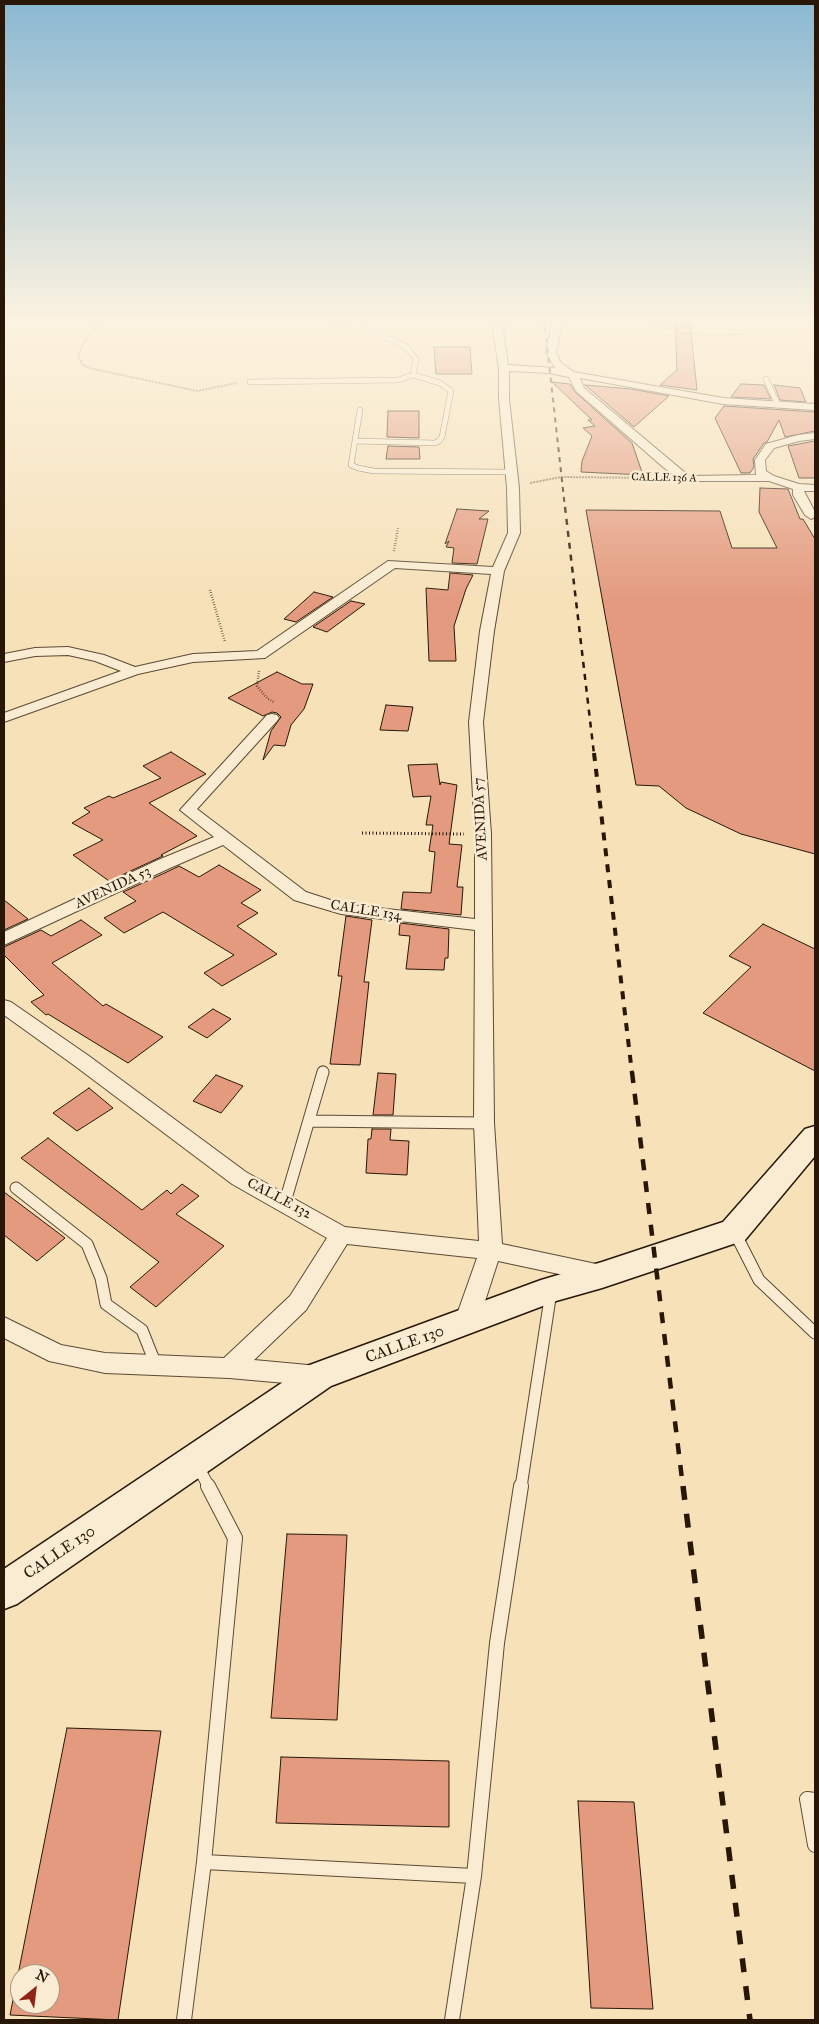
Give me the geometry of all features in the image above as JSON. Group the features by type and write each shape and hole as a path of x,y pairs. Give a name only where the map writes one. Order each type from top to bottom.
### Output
{"main road":[{"path":"734,1231 815,1137"},
{"name":"CALLE 130","path":"4,1591 319,1376 466,1323 552,1289 602,1275 734,1231"}],"street":[{"name":"AVENIDA 57","path":"466,1323 490,1251 484,1123 483,834 476,722 487,631 498,571 514,533 513,488 505,412"},
{"path":"608,412 667,465 686,479"},
{"path":"770,478 760,473 760,460 770,446 798,438 815,436"},
{"name":"CALLE 136 A","path":"686,479 770,478 798,487 815,488"},
{"path":"798,487 799,495 811,516"},
{"path":"4,718 134,672 193,658 260,655 392,564 498,571"},
{"path":"4,658 35,652 68,650 99,658 134,672"},
{"name":"CALLE 134","path":"272,718 188,810 300,896 341,909 484,926"},
{"name":"AVENIDA 53","path":"4,939 164,864 224,839"},
{"name":"CALLE 132","path":"4,1006 82,1061 239,1178 342,1235 490,1251 602,1275"},
{"path":"229,1368 298,1303 342,1235"},
{"path":"4,1327 57,1354 104,1363 229,1368 319,1376"}],"lane":[{"path":"360,412 351,465 374,471 510,472"},
{"path":"355,441 435,443 442,437 447,412"},
{"path":"285,1202 323,1071"},
{"path":"310,1121 484,1123"},
{"path":"16,1188 87,1244 101,1278 106,1304 142,1330 156,1365"},
{"path":"734,1231 759,1280 815,1333"},
{"path":"452,2020 474,1876 497,1642 552,1289"},
{"path":"184,2020 204,1862 235,1538 195,1461"},
{"path":"815,1800 807,1799 815,1845"},
{"path":"204,1862 474,1876"}],"path":[{"name":"CALLE 136 A","path":"513,488 540,480 561,477 686,479"},
{"path":"392,564 398,528"},
{"path":"210,590 228,655"},
{"path":"260,655 257,686 268,699 283,706 283,710 272,718"},
{"path":"362,833 483,834"}],"building":[{"path":"388,412 419,412 419,438 387,437"},
{"path":"584,412 598,412 632,443 643,475 581,472 582,461 592,436 583,428 595,426 588,420 592,420"},
{"path":"617,412 650,412 634,427"},
{"path":"719,412 815,412 815,431 785,437 779,420 767,442 764,443 753,459 754,467 750,473 741,473 715,418"},
{"path":"815,441 815,478 799,478 788,446"},
{"path":"388,446 419,447 420,459 386,459"},
{"path":"760,488 788,489 800,519 803,519 815,539 815,854 741,834 686,808 659,786 636,785 586,510 720,511 732,548 777,548 759,512"},
{"path":"457,509 489,511 479,519 488,519 477,564 452,563 454,548 446,547 449,541 445,544"},
{"path":"450,573 473,575 466,589 454,626 456,661 429,661 426,588 448,590"},
{"path":"314,592 333,597 296,622 284,619"},
{"path":"351,601 365,604 327,632 313,627"},
{"path":"277,672 302,684 313,684 304,709 291,725 285,746 274,745 263,760 271,731 281,717 277,713 272,712 263,716 228,698"},
{"path":"386,705 413,707 408,731 380,730"},
{"path":"171,752 206,774 149,803 197,836 161,855 163,856 109,881 73,855 103,840 72,823 90,812 84,808 109,796 113,798 161,778 143,766"},
{"path":"437,764 440,785 441,782 457,785 449,844 462,845 457,887 463,887 461,915 401,909 403,892 431,893 435,852 429,851 433,825 426,825 431,796 413,797 408,765"},
{"path":"219,865 261,890 241,903 258,913 237,926 277,954 222,986 204,973 234,955 163,912 124,933 104,918 136,901 123,892 179,866 199,877"},
{"path":"4,900 28,919 4,930"},
{"path":"346,916 372,920 364,982 369,982 360,1065 330,1064 342,976 338,976"},
{"path":"81,920 102,935 52,963 103,1006 106,1004 163,1037 128,1063 48,1014 46,1015 31,1002 44,995 4,955 4,947 41,930 51,936"},
{"path":"400,923 449,929 448,958 445,958 444,970 406,969 410,936 399,935"},
{"path":"763,924 815,949 815,1071 703,1013 751,967 729,956"},
{"path":"213,1009 231,1019 207,1038 188,1027"},
{"path":"378,1073 396,1074 393,1115 373,1115"},
{"path":"216,1075 243,1086 221,1113 193,1101"},
{"path":"89,1088 113,1108 77,1131 53,1113"},
{"path":"372,1129 391,1129 390,1140 409,1141 407,1175 366,1173 368,1139 371,1139"},
{"path":"48,1138 142,1210 167,1190 171,1194 182,1184 199,1196 176,1214 224,1246 156,1307 130,1287 159,1262 21,1158"},
{"path":"4,1192 65,1238 37,1261 4,1235"},
{"path":"287,1534 347,1535 337,1720 271,1718"},
{"path":"67,1728 161,1731 118,2020 10,2015 60,2014 60,1964 20,1964"},
{"path":"281,1757 449,1761 449,1827 276,1823"},
{"path":"578,1801 634,1802 653,2009 591,2008"}],"railway":[{"path":"554,412 565,508"},
{"path":"565,507 594,754"},
{"path":"594,753 632,1073"},
{"path":"632,1072 683,1487"},
{"path":"683,1486 750,2020"}]}
